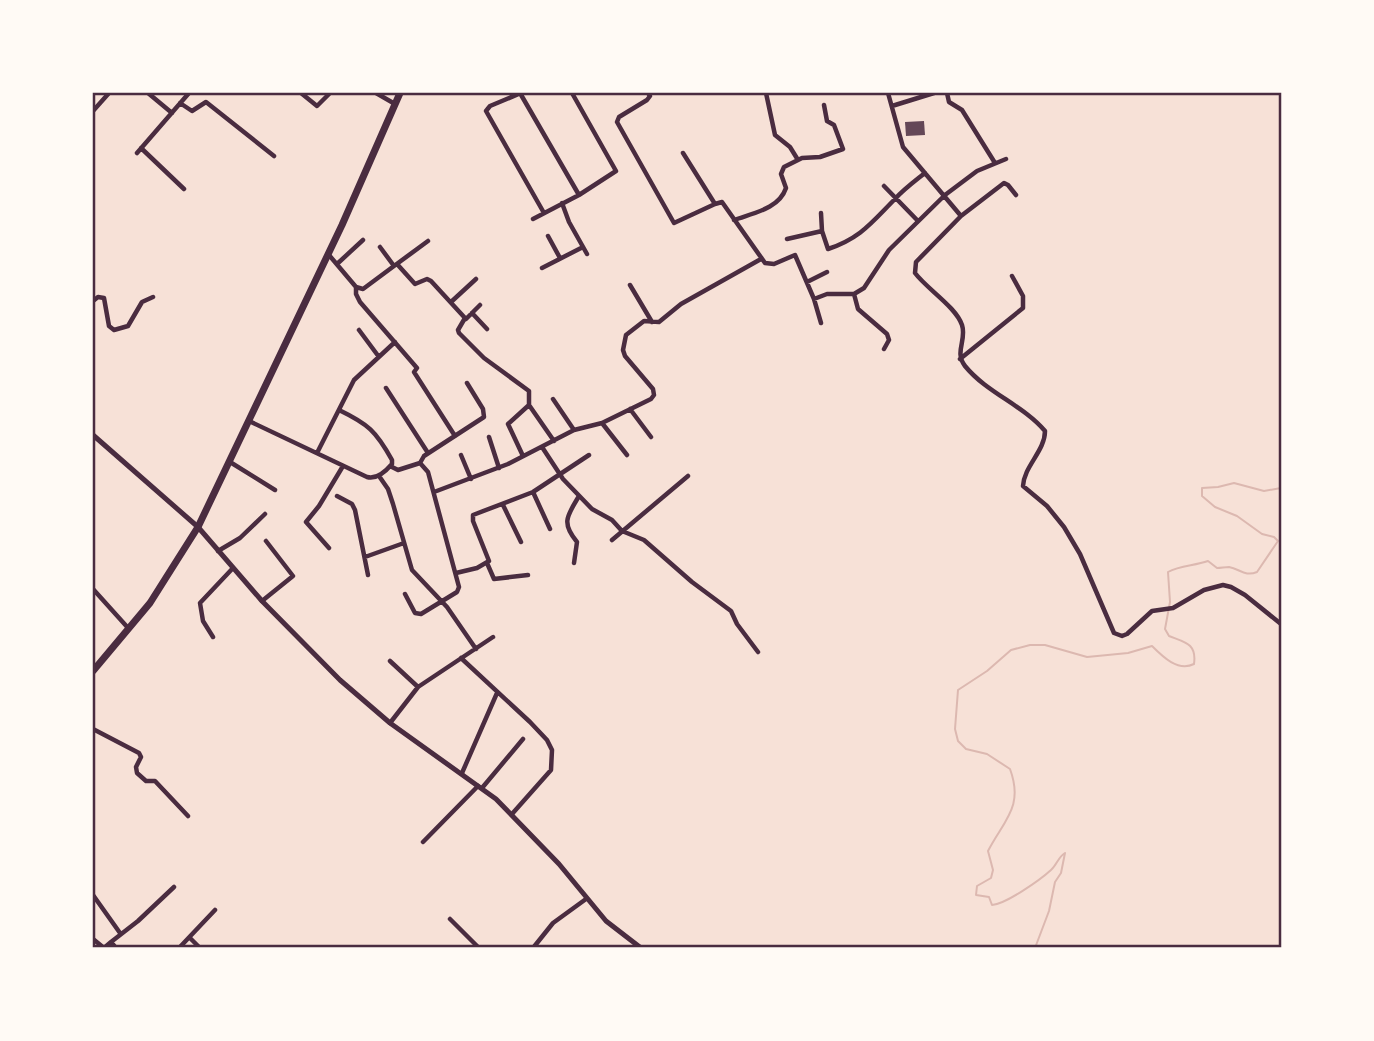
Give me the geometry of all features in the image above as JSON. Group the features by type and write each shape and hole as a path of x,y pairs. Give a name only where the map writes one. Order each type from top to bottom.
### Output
{"highway":[{"path":"93,671 150,603 198,527 328,254 400,93"}],"main road":[{"path":"93,435 198,527 262,601 340,680 390,723 481,787 512,814 559,864 606,921 641,948"}],"street":[{"path":"93,111 109,93"},
{"path":"148,93 172,113"},
{"path":"184,189 139,151 189,93"},
{"path":"301,93 317,106 330,93"},
{"path":"376,93 395,104"},
{"path":"544,212 486,111 490,106 521,93 579,195"},
{"path":"533,219 579,195 617,170 572,93"},
{"path":"648,93 649,99 619,117 617,122 674,223 722,202 761,259 771,265 794,256 814,299 821,323"},
{"path":"766,93 775,135 790,147 798,160"},
{"path":"888,93 904,147 961,216"},
{"path":"892,106 934,93"},
{"path":"947,93 949,102 962,110 995,163"},
{"path":"180,103 192,111 206,102 274,156"},
{"path":"734,220 778,202 786,188 781,174 782,168 806,157 820,158 844,148 834,125 827,122 824,105"},
{"path":"683,153 715,204"},
{"path":"814,299 827,294 854,294 864,288 889,250 945,195 977,171 1006,159"},
{"path":"821,213 821,231 828,249 842,244 874,223 896,198 925,173"},
{"path":"1016,195 1004,183 961,216 916,262 914,270 962,324 960,359 974,376 1045,431 1044,440 1023,486 1048,506 1064,527 1080,554 1114,633 1122,636 1127,634 1149,612 1173,608 1204,590 1223,585 1245,595 1281,624"},
{"path":"884,186 918,221"},
{"path":"562,203 587,254"},
{"path":"787,239 821,231"},
{"path":"548,236 561,258"},
{"path":"337,264 363,240"},
{"path":"356,287 363,289 428,241"},
{"path":"380,247 413,284 430,280 466,319"},
{"path":"542,268 583,247"},
{"path":"328,254 356,287 360,302 417,369 414,372 455,436"},
{"path":"434,492 499,468 575,430 602,423 651,399 654,393 625,356 623,342 626,335 644,321 659,322 681,304 761,259"},
{"path":"807,282 827,272"},
{"path":"960,359 1023,307 1023,296 1012,276"},
{"path":"451,302 476,279"},
{"path":"630,285 653,323"},
{"path":"854,294 858,309 887,334 888,342 884,349"},
{"path":"93,301 98,297 104,298 110,326 114,330 128,327 142,302 153,297"},
{"path":"480,305 458,332 484,358 529,391 529,405 554,441"},
{"path":"472,313 487,330"},
{"path":"359,330 379,357"},
{"path":"317,453 357,375 395,342"},
{"path":"420,463 422,457 484,417 483,409 467,383"},
{"path":"386,388 428,453"},
{"path":"553,399 575,430"},
{"path":"523,456 508,424 529,405"},
{"path":"631,409 651,437"},
{"path":"249,421 371,478 379,475 390,466 392,458 372,428 339,410"},
{"path":"602,423 627,455"},
{"path":"489,438 499,468"},
{"path":"542,447 579,496 602,516 612,520 622,531 646,541 692,582 728,608 758,652"},
{"path":"461,455 471,479"},
{"path":"528,575 494,579 487,563 488,555 472,518 476,514 533,492 589,455"},
{"path":"230,463 275,490"},
{"path":"390,466 398,470 420,463"},
{"path":"405,594 418,614 424,613 458,590 456,573 434,492 428,472 420,463"},
{"path":"329,548 306,522 343,466"},
{"path":"379,475 388,489 412,570 442,601 476,649"},
{"path":"612,540 688,476"},
{"path":"533,492 550,529"},
{"path":"337,496 352,504 355,510 368,575"},
{"path":"574,563 577,542 567,529 571,510 579,496"},
{"path":"503,505 521,542"},
{"path":"218,551 240,538 265,514"},
{"path":"262,601 293,576 266,541"},
{"path":"365,556 404,543"},
{"path":"456,573 487,563"},
{"path":"213,637 203,621 200,603 233,568"},
{"path":"93,589 129,630"},
{"path":"390,723 418,688 493,637"},
{"path":"461,658 547,740 553,757 551,770 512,814"},
{"path":"390,661 418,688"},
{"path":"462,774 497,693"},
{"path":"93,729 139,753 141,757 136,767 137,773 145,781 154,780 158,783 188,816"},
{"path":"423,842 481,787 523,739"},
{"path":"93,939 104,948 174,887"},
{"path":"93,895 120,933"},
{"path":"533,948 553,923 586,899"},
{"path":"179,948 215,910"},
{"path":"450,919 479,948"},
{"path":"190,938 200,948"},
{"path":"111,942 116,948"}],"building":[{"path":"924,121 925,135 906,136 905,122"}],"waterway":[{"path":"1035,948 1049,911 1065,853 1046,874 1006,901 992,905 989,897 976,895 977,886 991,878 993,870 988,851 1010,813 1015,793 1010,769 987,754 966,749 958,741 955,729 958,690 987,671 1011,650 1030,645 1045,645 1087,657 1128,653 1152,646 1177,665 1194,664 1191,647 1169,636 1165,629 1170,602 1168,572 1208,561 1217,568 1229,567 1246,573 1257,572 1278,541 1262,534 1237,516 1215,507 1202,496 1202,488 1234,483 1264,491 1281,488"}]}
